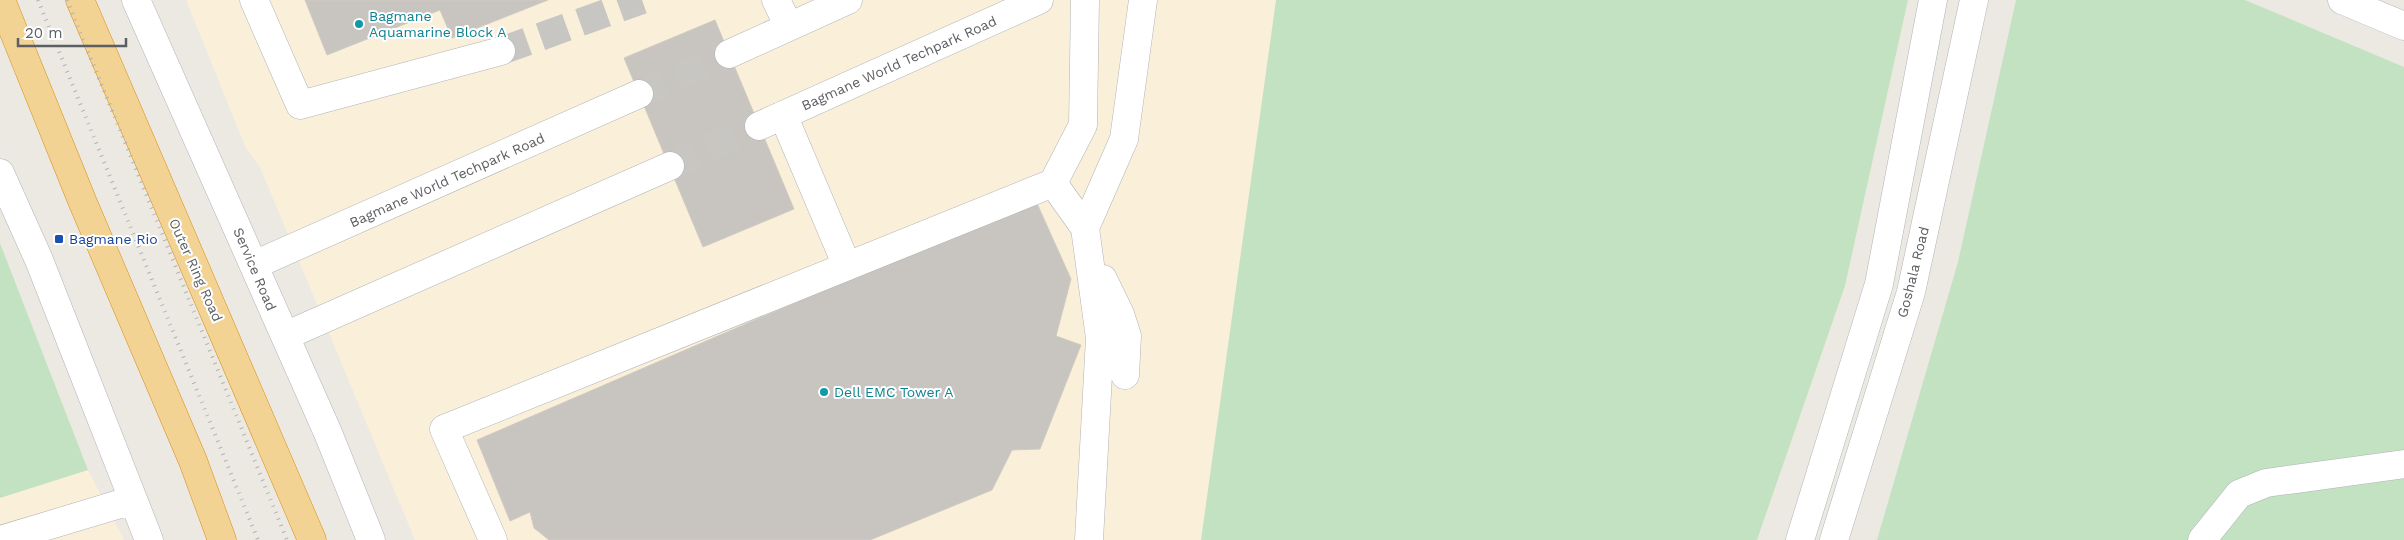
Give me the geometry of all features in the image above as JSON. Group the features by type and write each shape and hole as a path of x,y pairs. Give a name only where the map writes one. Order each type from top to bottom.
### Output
{"highway":[{"path":"1,0 83,203 193,461 222,540"},
{"name":"Outer Ring Road","path":"80,0 312,540"}],"street":[{"name":"Service Road","path":"136,0 328,433 371,540"},
{"path":"254,0 300,105 500,51"},
{"path":"776,0 789,26"},
{"path":"729,54 848,0"},
{"name":"Bagmane World Techpark Road","path":"759,126 1039,0"},
{"path":"493,540 444,428 1053,183 1083,125 1085,0"},
{"path":"1085,228 1124,139 1143,0"},
{"path":"1800,540 1879,284 1933,0"},
{"name":"Goshala Road","path":"1834,540 1911,292 1974,0"},
{"path":"2342,0 2404,26"},
{"name":"Bagmane World Techpark Road","path":"254,265 639,94"},
{"path":"783,115 847,266"},
{"path":"284,336 670,166"},
{"path":"0,175 39,260 149,540"},
{"path":"1053,183 1085,228 1100,338 1089,540"},
{"path":"1093,282 1103,279 1120,314 1127,336 1125,375"},
{"path":"2202,540 2239,494 2266,483 2404,464"},
{"path":"0,540 133,500"}],"shaded area":[{"path":"186,0 1908,0 1845,286 1757,540 415,540 260,167 246,148"},
{"path":"0,243 88,470 124,540 0,540"}],"green space":[{"path":"1276,0 1908,0 1845,286 1757,540 1201,540"},
{"path":"2016,0 2245,0 2404,67 2404,540 1877,540 1958,262"},
{"path":"0,243 88,470 0,498"}],"building":[{"name":"Bagmane Aquamarine Block A","path":"305,0 548,0 452,38 440,10 327,55"},
{"path":"715,20 794,209 703,247 624,58"},
{"name":"Dell EMC Tower A","path":"1035,199 1071,279 1056,336 1081,345 1040,449 1012,450 992,490 870,540 549,540 534,528 530,512 510,521 477,440"}],"tunnel":[{"path":"501,51 642,0"},
{"path":"639,94 729,54"},
{"path":"670,166 759,126"}],"railway":[{"path":"38,0 258,540"},
{"path":"67,0 287,540"}],"place":[{"name":"Bagmane Aquamarine Block A","path":"359,24"},
{"name":"Bagmane Rio","path":"59,239"},
{"name":"Dell EMC Tower A","path":"824,392"}]}
